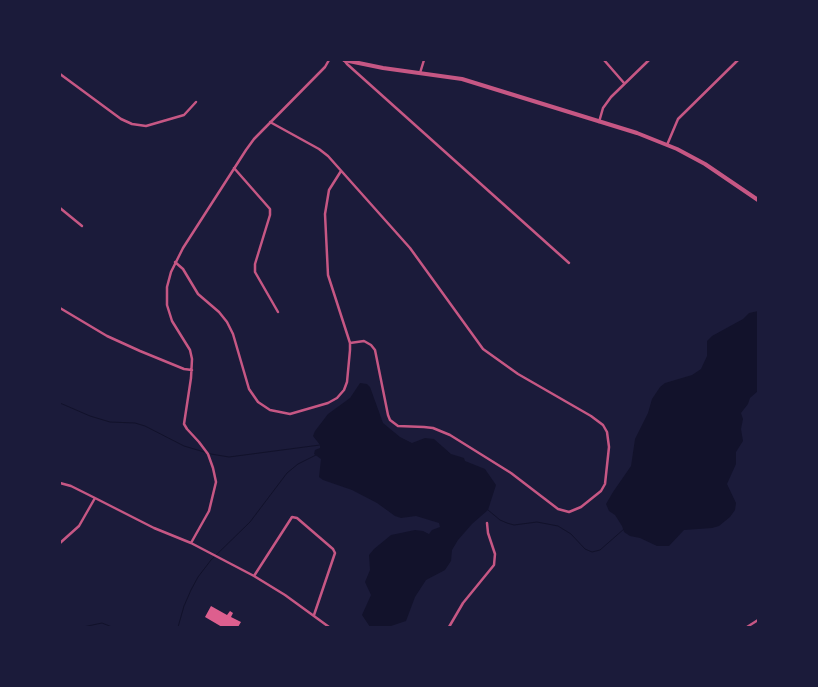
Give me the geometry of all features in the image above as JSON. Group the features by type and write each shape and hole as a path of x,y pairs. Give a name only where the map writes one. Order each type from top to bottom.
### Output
{"street":[{"path":"191,544 209,510 216,482 208,454 184,424 192,359 190,350 172,321 167,305 167,287 175,262 183,248 254,139 325,67 329,60"},
{"path":"344,60 462,79 638,133 705,164 758,200"},
{"path":"344,60 569,263"},
{"path":"420,73 424,60"},
{"path":"604,60 625,83"},
{"path":"599,122 603,108 611,97 649,60"},
{"path":"667,145 678,119 738,60"},
{"path":"60,74 121,119 132,124 146,126 184,115 196,102"},
{"path":"270,122 320,149 342,171 410,248 483,349 518,374 591,416 603,425 607,432 609,448 605,484 595,496 581,507 569,512 558,509 511,473 450,436 433,428 402,427 394,424 388,415 375,350 364,341 350,343"},
{"path":"234,168 270,210 255,264 255,272 278,312"},
{"path":"175,262 183,269 198,294 227,322 233,334 249,390 258,402 270,410 283,414 297,414 328,403 337,398 344,390 347,382 350,343 328,275 325,214 329,190 342,171"},
{"path":"60,208 82,226"},
{"path":"60,308 123,344 184,369 192,370"},
{"path":"60,483 71,486 254,576 329,627"},
{"path":"60,543 78,526 95,498"},
{"path":"254,576 292,517 297,518 333,549 335,554 314,615"},
{"path":"449,627 463,603 494,565 495,554 488,533 487,523"},
{"path":"747,627 758,620"}],"shaded area":[{"path":"758,311 758,391 750,398 741,413 743,419 741,429 743,441 736,452 736,464 727,484 736,503 735,510 719,526 684,530 669,546 657,546 640,538 630,536 624,532 615,515 609,511 606,504 631,466 635,439 648,413 652,399 665,383 692,375 701,369 707,356 707,341 712,336 743,319 749,313"},
{"path":"360,383 367,384 370,387 383,423 400,437 412,443 425,438 434,439 451,454 464,458 465,461 485,469 496,485 488,510 458,540 452,550 451,561 445,570 426,580 415,597 406,621 388,627 370,627 362,615 371,595 365,582 370,570 369,555 391,535 415,530 429,534 432,530 440,527 439,523 416,516 401,518 395,516 377,503 352,490 319,477 321,459 314,454 315,450 320,448 320,445 313,436 315,431 328,414 350,398"}],"building":[{"path":"211,606 227,615 230,611 233,613 231,617 241,622 238,627 222,627 205,617"}],"waterway":[{"path":"60,403 110,422 135,423 145,426 184,446 229,457 320,445"},
{"path":"178,627 191,590 211,560 250,522 287,473 298,464 316,455"},
{"path":"488,510 500,520 514,525 537,522 558,526 571,534 585,549 592,552 600,550 624,529"},
{"path":"83,627 102,623 112,627"}]}
